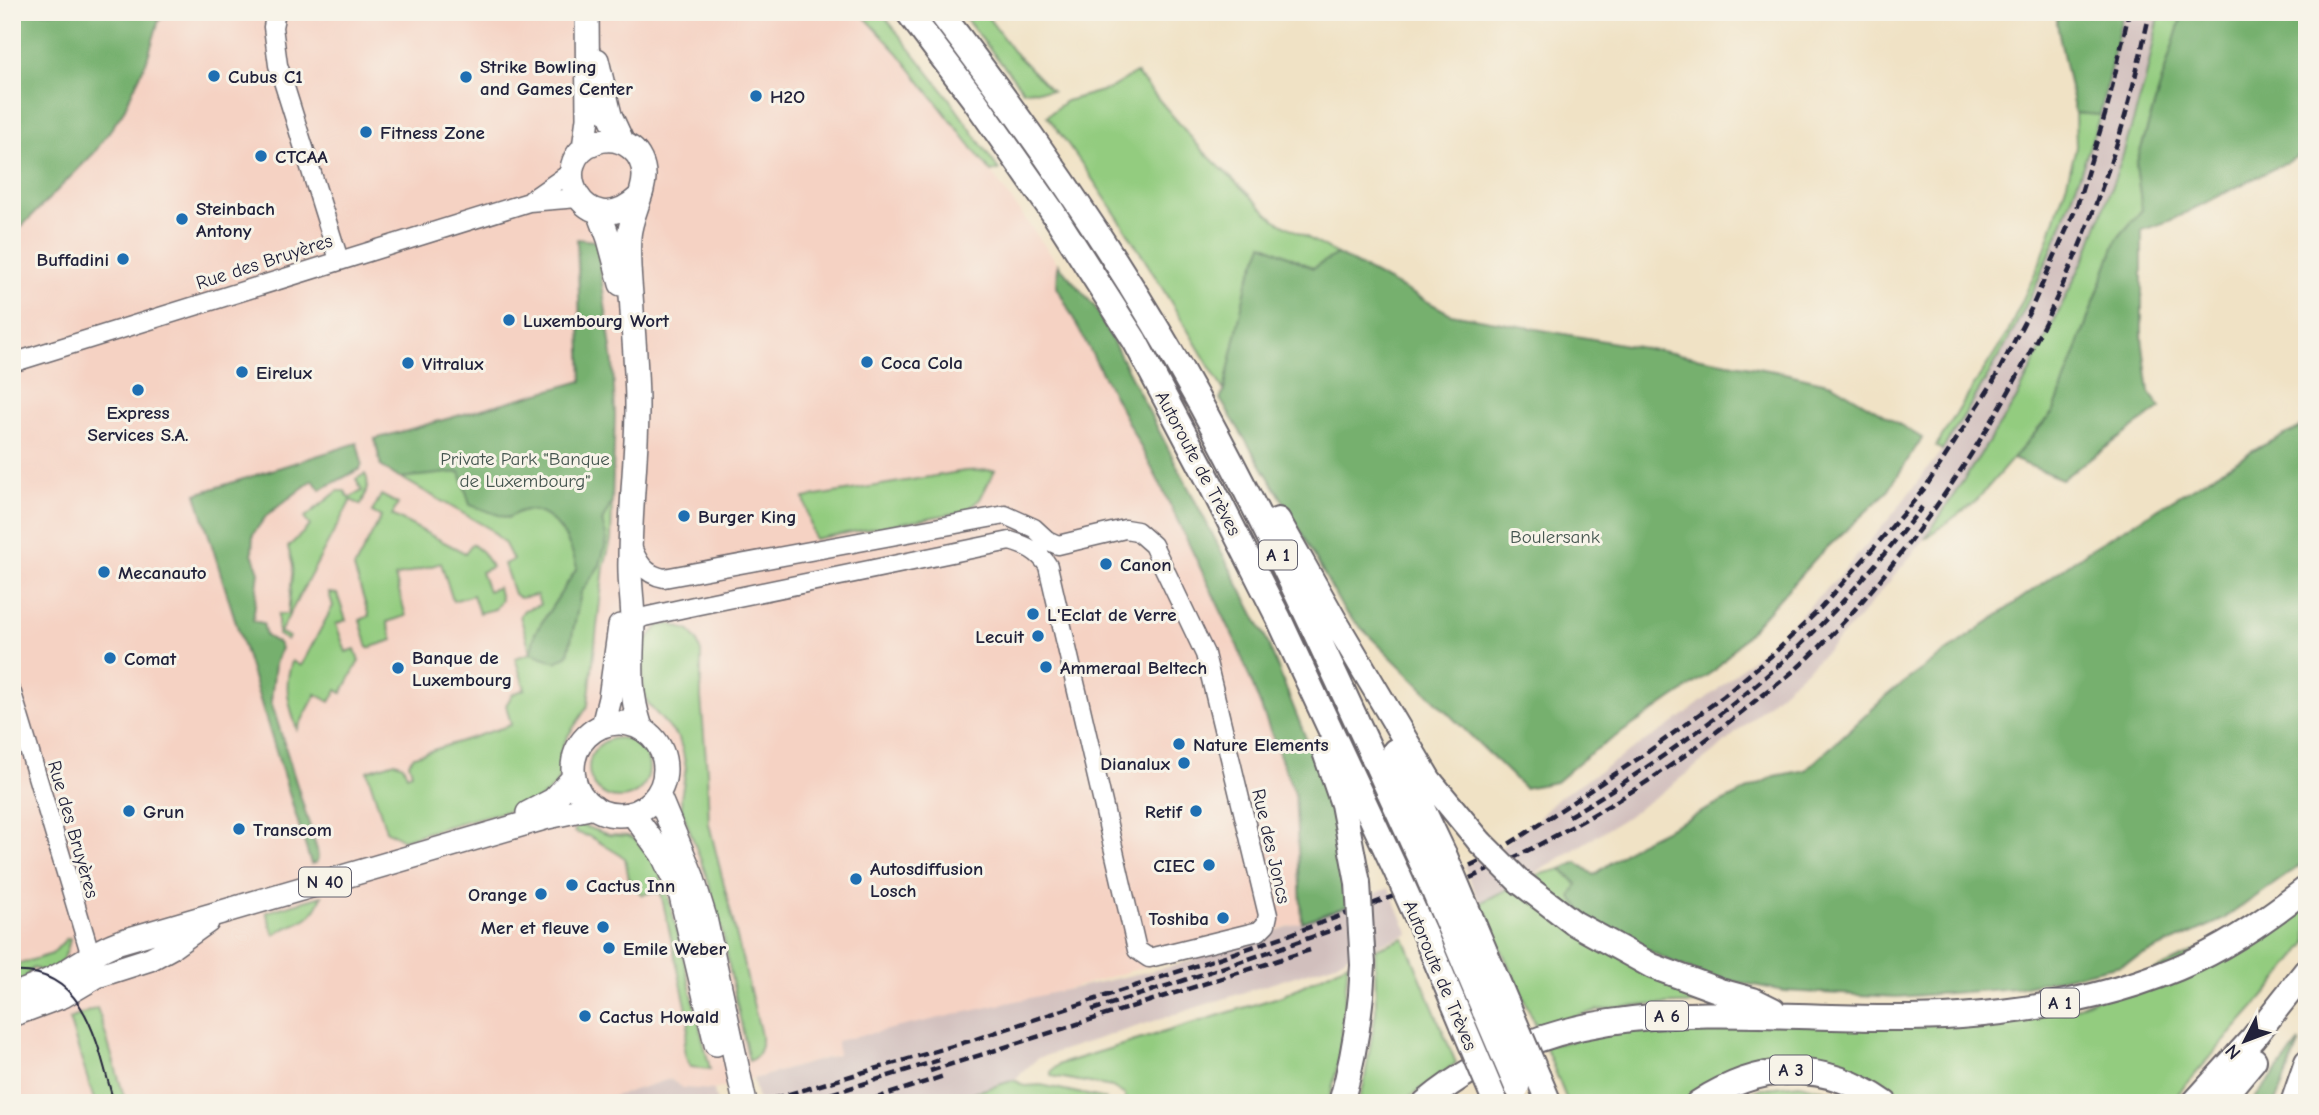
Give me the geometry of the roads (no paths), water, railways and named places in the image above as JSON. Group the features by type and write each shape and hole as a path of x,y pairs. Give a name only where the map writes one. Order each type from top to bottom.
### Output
{"highway":[{"name":"Autoroute de Trèves","path":"908,12 981,110 1135,341 1279,619 1425,935 1496,1103"},
{"name":"Autoroute de Trèves","path":"940,12 993,81 1114,258 1201,405 1433,859"},
{"name":"A 1","path":"1114,258 1179,346 1336,623 1429,780 1480,842 1520,882 1574,923 1652,966 1753,1000 1786,1016 1904,1018 1961,1016 2022,1009 2089,998 2144,981 2196,960 2245,933 2307,888"},
{"path":"1279,619 1343,804 1358,883 1363,965 1361,1014 1341,1103"},
{"name":"A 1","path":"1336,623 1496,1008 1526,1089 1549,1103"},
{"path":"2194,1103 2253,1038 2307,970"},
{"path":"2218,1103 2307,996"},
{"name":"A 6","path":"1425,1103 1463,1075 1496,1056 1549,1035 1583,1026 1674,1015 1786,1016"},
{"path":"2293,1103 2307,1062"},
{"name":"A 3","path":"1698,1103 1740,1081 1790,1070 1850,1082 1885,1103"}],"main road":[{"path":"587,15 610,116 624,143 636,153 643,167 643,187 629,236 637,405 630,552 610,698 603,726"},
{"path":"584,148 588,118 587,15"},
{"path":"624,143 603,140 584,148 575,159 571,172 572,186 587,207 599,212 614,213 627,208 638,198"},
{"path":"599,212 610,239 634,332"},
{"path":"630,552 633,622 630,675 633,700 641,728"},
{"path":"616,723 641,728 653,737 665,765 664,780 658,794 642,809 632,814 606,813 594,807 578,789 574,777 574,761 579,746 589,734 603,726 616,723"},
{"name":"N 40","path":"463,842 543,806 553,800 574,777"},
{"path":"658,794 692,876 705,918 730,1103"},
{"name":"N 40","path":"12,995 94,965 150,959 172,947 221,912 548,817 594,807"},
{"path":"632,814 662,854 680,892 724,1044 746,1103"},
{"name":"N 40","path":"12,1015 63,996 94,965"}],"street":[{"path":"276,12 273,27 278,65 339,260"},
{"path":"529,202 571,172"},
{"path":"529,202 578,198"},
{"name":"Rue des Bruyères","path":"12,363 529,202"},
{"path":"630,552 639,565 653,575 664,578 1005,515 1010,541 694,606 633,622"},
{"name":"Rue des Joncs","path":"1005,515 1034,528 1047,540 1058,545 1125,529 1137,531 1153,545 1205,654 1268,915 1266,924 1259,931 1149,958 1137,950 1048,566 1041,554 1010,541"},
{"path":"850,545 855,574"},
{"path":"718,569 724,601"},
{"path":"688,575 694,606"},
{"name":"Rue des Bruyères","path":"12,693 94,965"}],"tram line":[{"path":"12,972 37,974 57,982 73,996 94,1036 114,1103"}],"railway":[{"path":"759,1103 973,1040 1291,934 1448,876 1488,857 1523,835 1645,754 1724,696 1818,611 1871,551 1925,488 1992,384 2031,309 2077,206 2108,105 2129,12"},
{"path":"1442,889 1499,865 1555,836 1613,803 1675,762 1800,666 1857,608 1888,570 1932,512 1987,428 2036,341 2058,295 2096,203 2119,138 2150,12"},
{"path":"1569,816 1684,741 1766,677 1843,601 1922,507"},
{"path":"1092,1010 1341,927"},
{"path":"930,1071 1310,950"},
{"path":"802,1103 939,1060"},
{"path":"861,1103 944,1076"}],"place":[{"name":"Cubus C1","path":"214,76"},
{"name":"Strike Bowling and Games Center","path":"466,77"},
{"name":"H2O","path":"756,96"},
{"name":"Fitness Zone","path":"366,132"},
{"name":"CTCAA","path":"261,156"},
{"name":"Steinbach Antony","path":"182,219"},
{"name":"Buffadini","path":"123,259"},
{"name":"Luxembourg Wort","path":"509,320"},
{"name":"Coca Cola","path":"867,362"},
{"name":"Vitralux","path":"408,363"},
{"name":"Eirelux","path":"242,372"},
{"name":"Express Services S.A.","path":"138,390"},
{"name":"Burger King","path":"684,516"},
{"name":"Canon","path":"1106,564"},
{"name":"Mecanauto","path":"104,572"},
{"name":"L'Eclat de Verre","path":"1033,614"},
{"name":"Lecuit","path":"1038,636"},
{"name":"Comat","path":"110,658"},
{"name":"Ammeraal Beltech","path":"1046,667"},
{"name":"Banque de Luxembourg","path":"398,668"},
{"name":"Nature Elements","path":"1179,744"},
{"name":"Dianalux","path":"1184,763"},
{"name":"Grun","path":"129,811"},
{"name":"Retif","path":"1196,811"},
{"name":"Transcom","path":"239,829"},
{"name":"CIEC","path":"1209,865"},
{"name":"Autosdiffusion Losch","path":"856,879"},
{"name":"Cactus Inn","path":"572,885"},
{"name":"Orange","path":"541,894"},
{"name":"Toshiba","path":"1223,918"},
{"name":"Mer et fleuve","path":"603,927"},
{"name":"Emile Weber","path":"609,948"},
{"name":"Cactus Howald","path":"585,1016"}],"park label":[{"name":"Private Park \"Banque de Luxembourg\"","path":"525,469"},
{"name":"Boulersank","path":"1555,536"}]}
